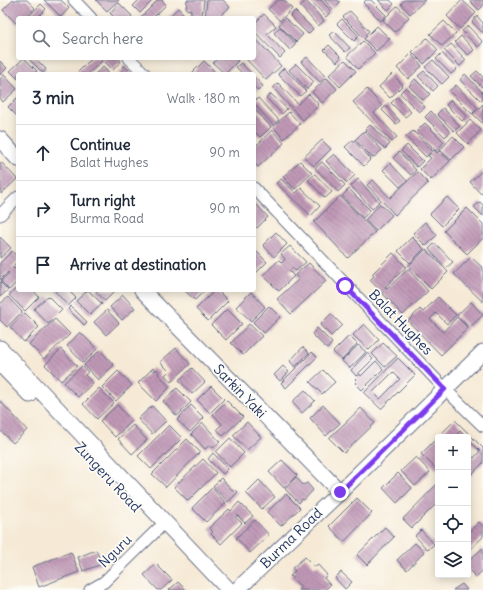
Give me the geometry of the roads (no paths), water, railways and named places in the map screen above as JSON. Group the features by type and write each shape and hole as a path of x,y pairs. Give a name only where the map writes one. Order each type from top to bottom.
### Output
{"street":[{"path":"74,0 89,16"},
{"path":"132,60 143,72"},
{"path":"0,140 16,157"},
{"name":"Balat Hughes","path":"256,190 445,389 483,426"},
{"path":"0,214 16,199"},
{"name":"Sarkin Yaki","path":"144,292 340,492"},
{"path":"0,348 229,590"},
{"name":"Burma Road","path":"237,590 483,352"},
{"name":"Zungeru Road","path":"0,364 215,590"},
{"name":"Nguru","path":"90,590 104,582 158,529"}]}
